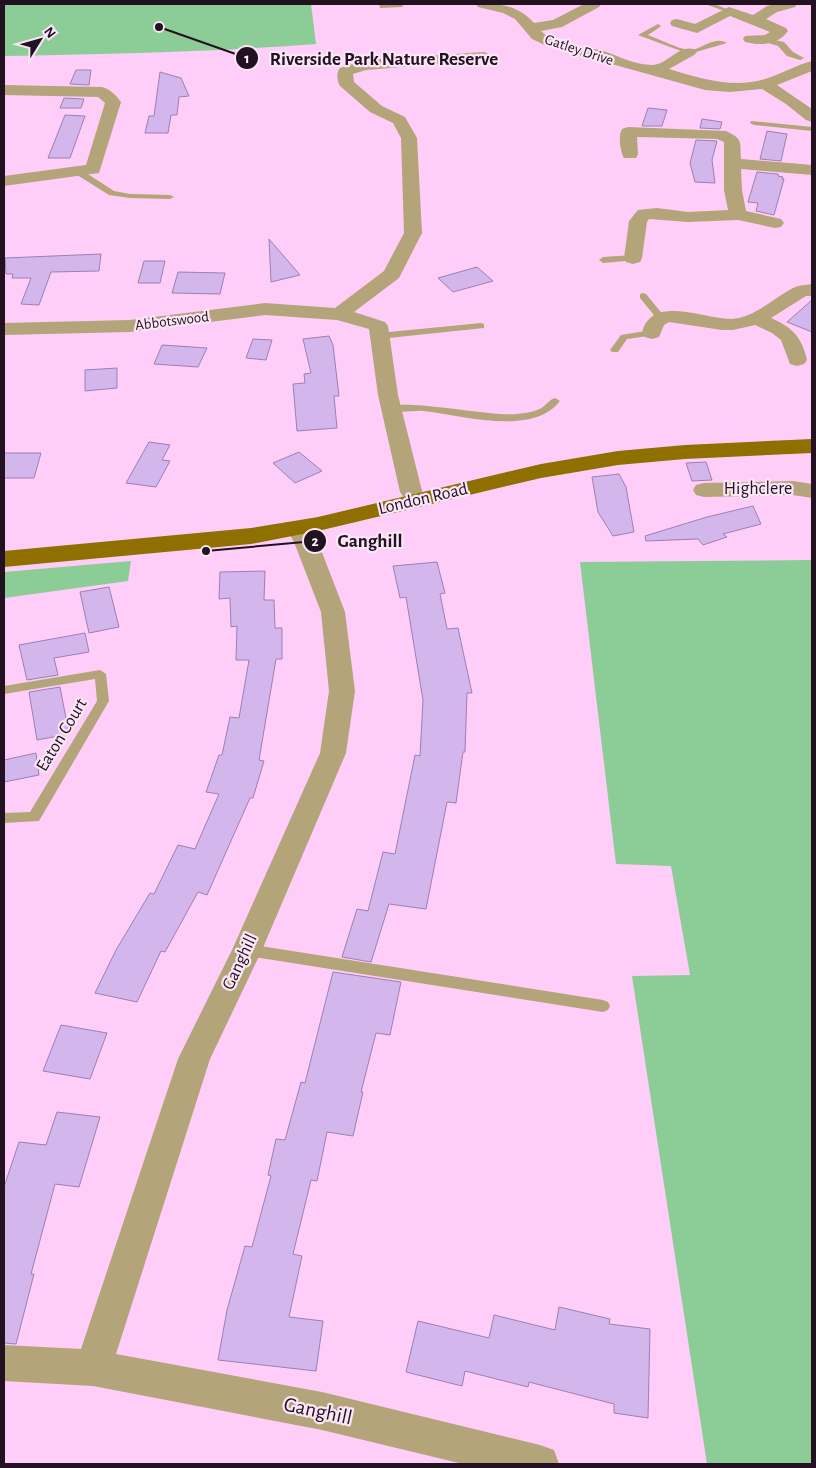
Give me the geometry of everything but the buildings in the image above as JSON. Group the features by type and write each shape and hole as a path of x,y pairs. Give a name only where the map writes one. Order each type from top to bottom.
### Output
{"main road":[{"name":"London Road","path":"4,559 252,536 297,528 541,471 618,458 685,452 812,446"}],"street":[{"name":"Gatley Drive","path":"483,4 508,10 520,16 537,36 552,43 705,85 730,87 765,84 786,77 806,62"},
{"path":"530,28 567,20 594,4"},
{"path":"755,20 772,9 790,4"},
{"path":"677,23 697,29 729,11 781,30 768,40 750,40"},
{"path":"656,70 689,52"},
{"path":"339,314 392,274 413,233 409,138 399,120 376,109 346,83 345,71 365,65 484,57"},
{"path":"765,84 812,119"},
{"path":"4,90 102,92 113,102 85,170 4,181"},
{"path":"630,154 628,127 720,134 732,140 733,190 738,215"},
{"path":"733,163 812,170"},
{"path":"633,258 638,221 644,214 656,213 688,217 738,215 775,223"},
{"path":"656,326 672,317 722,326 742,323 756,318 801,291 812,290"},
{"name":"Abbotswood","path":"4,329 130,326 264,309 339,314 378,326 380,336"},
{"path":"756,318 788,334 794,342 797,360"},
{"path":"380,336 391,408 412,492 417,500"},
{"name":"Highclere","path":"704,490 793,488 812,491"},
{"name":"Ganghill","path":"94,1368 194,1059 247,950 334,753 342,691 333,612 306,542 297,528"},
{"name":"Ganghill","path":"4,1363 94,1368 322,1411 540,1464"}],"lane":[{"path":"708,4 729,11"},
{"path":"658,26 642,36 689,52 700,47 723,43"},
{"path":"768,40 782,44 790,54 806,62"},
{"path":"778,55 790,54"},
{"path":"754,122 812,119"},
{"path":"85,170 112,193 130,196 170,197"},
{"path":"604,260 633,258"},
{"path":"615,350 624,338 656,326 643,296"},
{"path":"380,336 481,326"},
{"path":"391,408 430,409 472,416 514,418 545,410 555,401"},
{"name":"Eaton Court","path":"4,690 100,674 103,701 34,817 4,818"},
{"path":"247,950 603,1006"}],"green space":[{"path":"4,4 311,4 316,44 199,51 4,56"},
{"path":"812,560 812,1464 707,1464 632,976 690,975 671,866 616,864 580,562"},
{"path":"131,561 128,581 4,598 4,572"}],"place":[{"name":"Riverside Park Nature Reserve","path":"159,27"},
{"name":"Ganghill","path":"206,551"}]}
